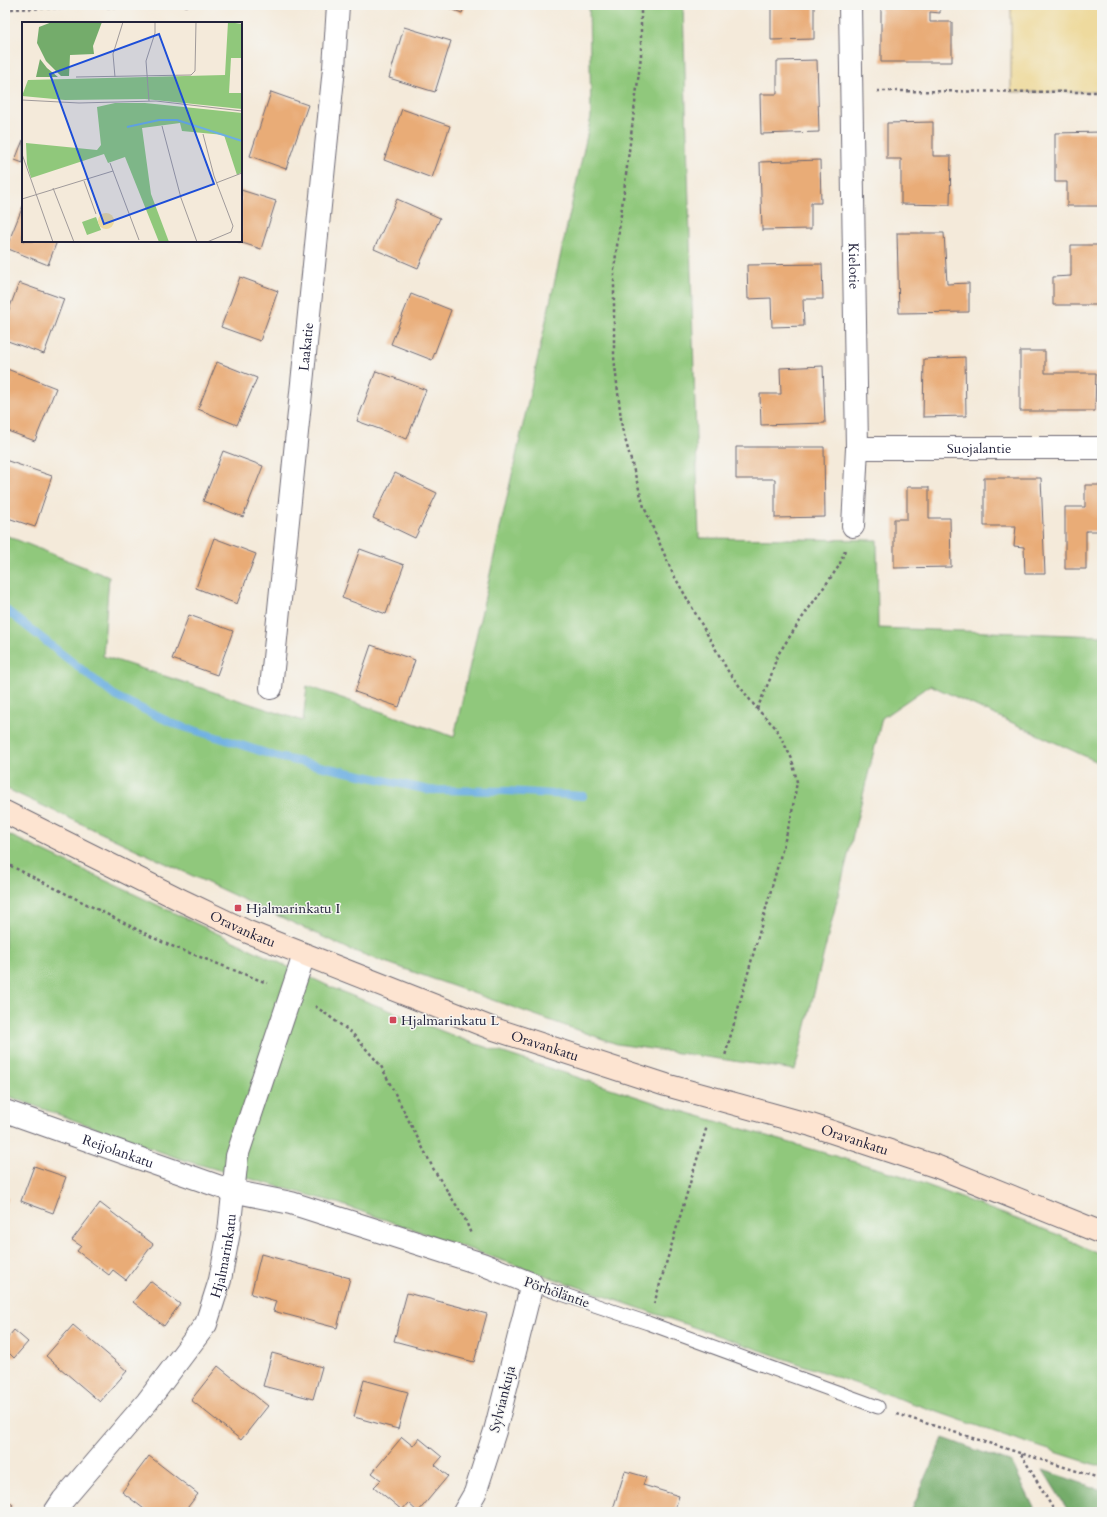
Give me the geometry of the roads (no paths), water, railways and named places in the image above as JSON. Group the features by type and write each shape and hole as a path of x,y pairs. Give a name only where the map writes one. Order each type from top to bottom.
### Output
{"street":[{"name":"Laakatie","path":"271,688 334,68 338,5"},
{"name":"Kielotie","path":"850,5 857,448 853,526"},
{"name":"Suojalantie","path":"857,448 1102,448"},
{"name":"Oravankatu","path":"5,812 248,932 491,1028 666,1085 811,1125 938,1167 1102,1232"},
{"name":"Hjalmarinkatu","path":"55,1512 63,1500 147,1402 206,1324 220,1280 229,1232 232,1191 237,1156 304,955"},
{"name":"Reijolankatu","path":"5,1111 232,1191"},
{"name":"Pörhöläntie","path":"232,1191 291,1203 482,1264 532,1284"},
{"name":"Sylviankuja","path":"464,1512 475,1493 495,1431 532,1284"}],"lane":[{"name":"Pörhöläntie","path":"532,1284 648,1323 878,1407"}],"waterway":[{"path":"5,609 115,696 174,724 278,757 429,790 508,791 583,796"}],"place":[{"name":"Hjalmarinkatu I","path":"238,908"},
{"name":"Hjalmarinkatu L","path":"393,1020"}]}
